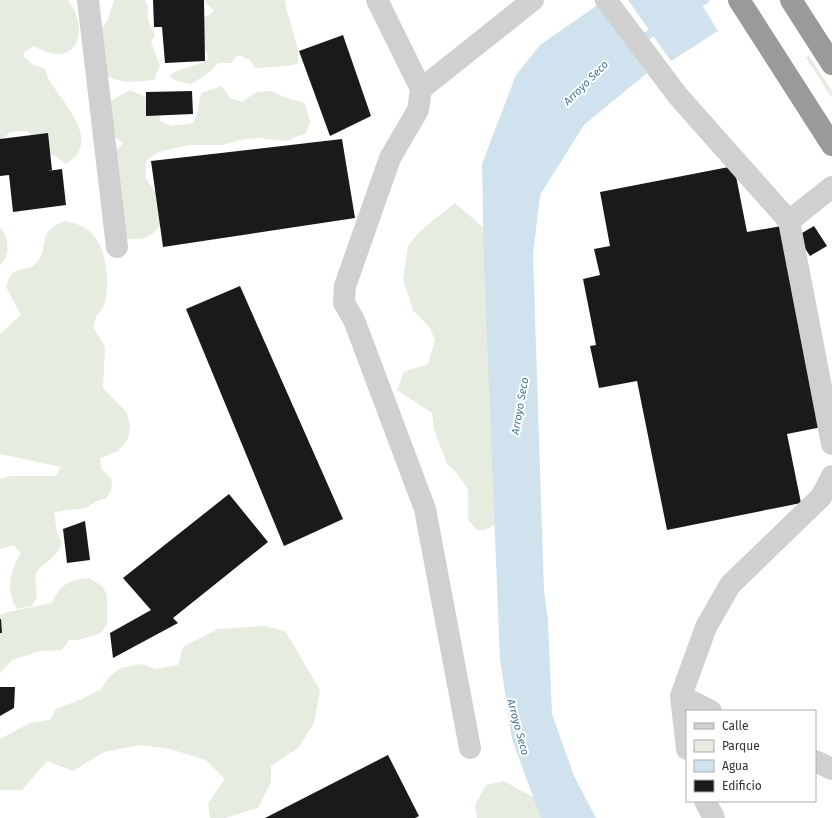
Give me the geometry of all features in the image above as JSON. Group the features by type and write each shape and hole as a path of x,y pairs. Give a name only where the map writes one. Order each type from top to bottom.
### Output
{"highway":[{"path":"739,0 832,145"},
{"path":"791,0 832,64"}],"street":[{"path":"88,0 117,247"},
{"path":"377,0 421,89 418,110 390,158 345,286 344,303 354,320 425,510 470,748"},
{"path":"421,89 533,0"},
{"path":"606,0 678,96 789,221 832,444"},
{"path":"789,221 832,188"},
{"path":"686,741 680,696 706,627 730,585 821,497 832,479"},
{"path":"680,696 709,710"},
{"path":"816,761 832,769"},
{"path":"706,802 714,818"}],"green space":[{"path":"0,0 68,0 75,12 79,25 79,36 75,45 69,51 60,54 48,53 34,46 24,52 24,57 32,64 45,69 50,82 69,109 79,127 81,145 77,154 66,164 55,156 42,152 28,131 10,132 1,141 0,172"},
{"path":"114,0 145,0 148,6 148,21 155,35 151,42 160,65 154,80 134,82 123,81 105,75 100,31 108,20"},
{"path":"205,0 285,0 288,16 298,49 298,64 255,68 250,60 238,55 231,63 218,63 212,70 192,84 177,81 169,76 177,71 208,60 207,52 197,49 192,21 209,15 214,11"},
{"path":"809,56 832,91 832,98 806,58"},
{"path":"222,86 230,98 242,102 256,92 272,91 284,97 305,103 310,122 306,133 286,141 257,138 240,140 222,145 189,145 158,152 146,161 146,179 160,198 166,217 156,230 148,237 137,239 120,239 112,155 123,143 109,133 107,103 130,90 155,101 160,108 160,121 172,126 193,123 198,111 201,93"},
{"path":"455,203 492,235 501,521 485,530 477,530 468,520 468,489 456,472 447,464 434,429 432,413 397,390 404,372 428,364 435,340 430,328 413,310 403,279 408,246 420,231"},
{"path":"65,221 81,226 90,232 101,247 104,256 107,277 106,297 102,310 97,315 93,327 105,347 103,388 127,413 130,425 128,439 118,451 100,458 102,469 112,480 111,491 106,498 95,502 86,508 54,512 57,533 62,543 57,553 35,574 37,597 32,606 17,609 11,594 10,581 14,567 21,553 14,545 0,549 0,479 10,476 56,476 61,467 0,454 0,334 21,315 6,287 9,279 15,271 31,267 35,264 40,258 44,241 49,231"},
{"path":"0,227 5,235 8,246 6,257 0,265"},
{"path":"89,578 102,586 107,595 107,624 101,633 78,640 69,640 62,650 40,651 12,660 0,673 0,615 52,603 58,591 66,584 76,580"},
{"path":"264,626 285,631 320,690 314,723 298,748 271,766 271,782 258,808 225,818 210,818 208,803 225,779 206,760 170,749 140,745 104,752 73,771 47,761 22,790 0,790 0,739 30,723 50,720 56,709 82,699 101,689 110,676 120,668 142,664 155,669 178,665 183,647 218,629"},
{"path":"504,781 542,802 547,818 477,818 475,805 486,785"}],"water":[{"path":"628,0 699,0 718,31 671,61"},
{"path":"599,4 647,73 584,125 540,195 533,254 544,591 548,620 552,714 574,776 596,818 541,818 512,739 500,659 484,263 482,164 516,75 540,45"}],"building":[{"path":"153,0 204,0 205,61 165,63 162,27 154,27"},
{"path":"343,35 371,116 330,136 299,51"},
{"path":"192,91 193,114 146,116 146,92"},
{"path":"48,133 52,170 47,171 62,169 66,205 13,212 9,175 0,176 0,139"},
{"path":"342,139 355,218 163,247 151,161"},
{"path":"734,166 747,232 782,226 822,427 787,434 801,503 667,530 637,381 599,388 590,346 596,345 583,279 600,275 594,249 610,246 600,192"},
{"path":"814,226 827,246 810,256 797,236"},
{"path":"240,286 343,519 284,546 186,309"},
{"path":"229,494 268,542 173,618 178,623 113,658 110,633 151,610 123,578"},
{"path":"85,521 90,560 67,563 63,529"},
{"path":"1,619 2,633 0,633"},
{"path":"0,687 15,687 14,708 0,716"},
{"path":"388,755 419,816 415,818 265,818"}],"waterway":[{"name":"Arroyo Seco","path":"692,8 705,0"},
{"name":"Arroyo Seco","path":"638,41 660,28"}]}
